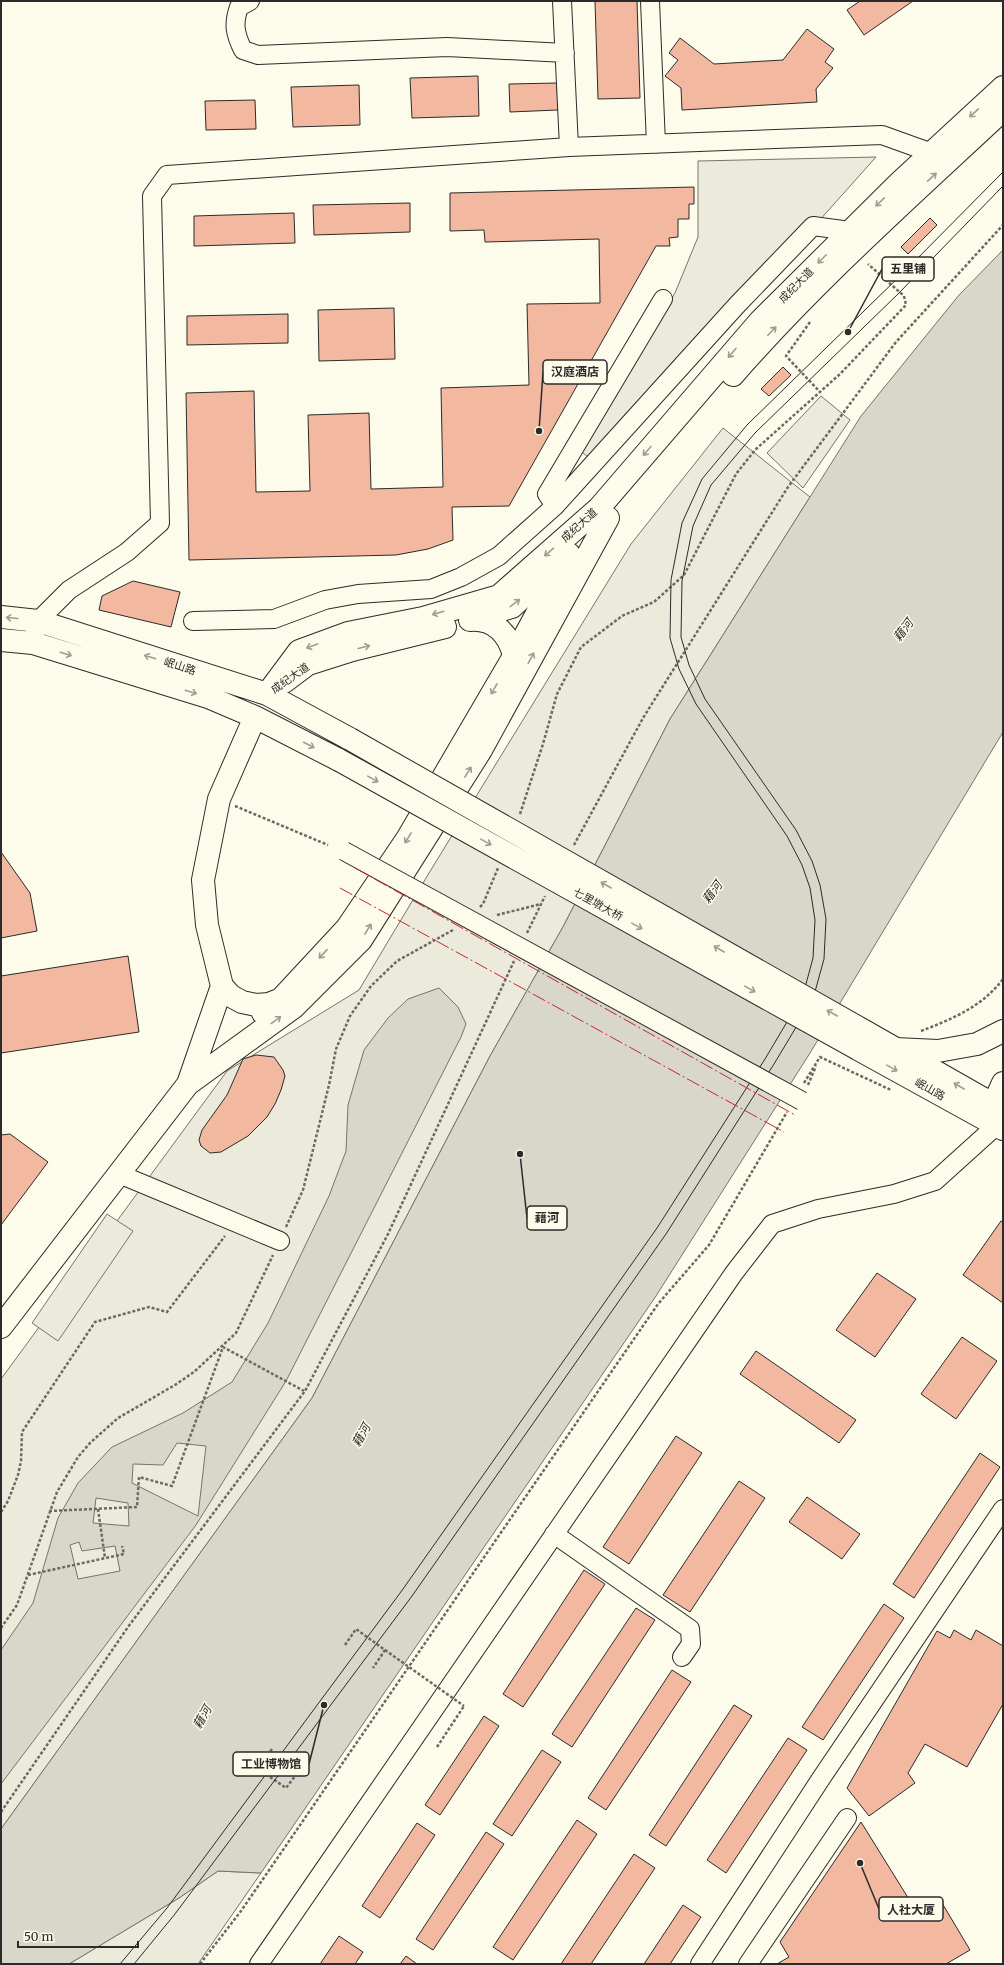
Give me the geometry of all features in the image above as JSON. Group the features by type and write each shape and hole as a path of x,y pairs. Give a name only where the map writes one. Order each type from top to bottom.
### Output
{"main road":[{"name":"成纪大道","path":"267,694 308,664 352,650 423,633 467,613 499,596 598,517 599,508 760,321 850,231 1003,87"},
{"name":"成纪大道","path":"467,613 512,607 568,554 598,517 771,332 862,242 1003,110"},
{"path":"192,1074 294,1007 361,940 482,750 598,517"},
{"path":"1,1327 119,1174 192,1074 282,998 347,928 407,840 514,656 568,554"},
{"path":"467,613 476,620 488,622 498,627 506,635 512,645 514,656"},
{"name":"岷山路","path":"1,618 38,621 267,694 350,739"},
{"name":"岷山路","path":"1,640 33,643 208,698 255,717 339,760"},
{"path":"255,717 219,799 203,880 207,925 222,986 231,996 242,1002 256,1005 269,1004 282,998"},
{"name":"七里墩大桥","path":"350,739 862,1041"},
{"name":"七里墩大桥","path":"339,760 862,1041"},
{"path":"192,1074 222,986"},
{"path":"895,1049 938,1052 977,1044 1003,1031"},
{"name":"岷山路","path":"862,1041 895,1049 1000,1118"},
{"name":"岷山路","path":"862,1041 1000,1118"},
{"path":"1000,1118 1003,1083"}],"street":[{"path":"250,1 239,7 235,20 238,39 243,50 258,55 447,47 565,53"},
{"path":"562,1 570,147"},
{"path":"650,1 656,144"},
{"path":"33,643 38,621 69,590 127,552 160,524 152,196 167,175 570,147 882,135 932,153"},
{"path":"193,621 274,619 325,600 358,594 431,589 461,577 499,556 555,506 737,306 813,226 850,231"},
{"path":"555,506 547,494 663,299"},
{"path":"461,577 467,613"},
{"path":"344,851 798,1098"},
{"path":"258,1964 734,1273 772,1224 818,1209 894,1194 935,1181 1000,1118"},
{"path":"119,1174 280,1241"},
{"path":"700,1964 820,1780 1003,1509"},
{"path":"554,1534 690,1629 691,1644 682,1657"},
{"path":"748,1964 847,1818"}],"path":[{"path":"571,849 643,718 788,487 896,342 1003,225"},
{"path":"519,815 543,744 557,694 581,647 622,616 654,602 684,575 736,474 755,450 840,374 906,305 904,296 868,264"},
{"path":"810,322 786,356 820,392"},
{"path":"219,799 344,851"},
{"path":"478,909 483,904 498,867"},
{"path":"524,940 549,890"},
{"path":"493,916 541,904"},
{"path":"1,1628 17,1605 49,1511 66,1474 90,1443 103,1430 133,1408 181,1381 223,1347 236,1333 304,1190 330,1086 336,1049 350,1016 371,986 397,961 456,928"},
{"path":"1,1812 128,1627 305,1391 388,1234 518,954"},
{"path":"920,1031 970,1010 995,990 1003,979"},
{"path":"798,1098 820,1057"},
{"path":"200,1964 241,1911 658,1304 709,1245 798,1098 820,1057"},
{"path":"820,1057 897,1094"},
{"path":"1,1512 8,1501 18,1474 21,1461 22,1432 94,1322 149,1307 167,1312 236,1222"},
{"path":"223,1347 305,1391"},
{"path":"49,1511 137,1507 139,1477 172,1486 223,1347"},
{"path":"97,1509 106,1558"},
{"path":"27,1575 124,1554 122,1546"},
{"path":"345,1645 356,1629 464,1706 437,1747"},
{"path":"373,1668 385,1650"},
{"path":"272,1749 257,1768 286,1788 299,1771"}],"shaded area":[{"path":"876,157 600,466 579,450 675,293 698,237 698,161"},
{"path":"821,396 850,420 803,488 767,453"},
{"path":"723,428 810,497 670,719 564,925 490,1056 312,1398 1,1829 1,1379 227,1071 359,990 631,544"},
{"path":"107,1214 133,1231 58,1341 32,1323"},
{"path":"218,1871 261,1873 198,1964 69,1964 179,1898"}],"water":[{"path":"1003,250 1003,732 810,1053 656,1296 261,1873 218,1871 179,1898 69,1964 1,1964 1,1829 312,1398 490,1056 564,925 670,719 861,416 959,295"},
{"path":"439,988 458,1007 466,1024 461,1037 286,1381 196,1525 1,1784 1,1650 33,1603 58,1518 78,1483 112,1447 183,1413 232,1382 268,1323 329,1196 346,1151 348,1105 364,1050 388,1018 408,999","holes":["177,1443 206,1446 198,1516 132,1483 133,1464 163,1465","96,1498 128,1503 129,1526 93,1523","79,1542 82,1551 115,1546 120,1571 78,1579 70,1545"]}],"building":[{"path":"595,1 637,1 640,98 598,99"},
{"path":"860,1 913,1 864,35 847,10"},
{"path":"807,29 834,49 825,62 833,68 816,89 817,102 682,110 681,88 665,76 678,60 669,53 680,38 714,64 783,60"},
{"path":"478,76 479,116 412,118 410,78"},
{"path":"557,83 558,110 510,112 509,84"},
{"path":"359,85 360,125 293,127 291,87"},
{"path":"255,100 256,129 206,130 205,101"},
{"path":"694,187 694,204 689,204 689,219 678,219 678,237 669,238 670,246 656,246 509,506 452,507 453,540 428,549 396,555 189,560 186,393 254,391 256,492 310,491 308,415 369,413 371,489 443,487 441,388 529,385 527,304 600,303 599,239 485,242 484,230 450,231 450,193"},
{"path":"410,203 410,232 314,235 313,205"},
{"path":"294,213 295,243 194,246 194,216"},
{"path":"930,218 937,225 908,254 901,247"},
{"path":"394,308 395,359 319,361 318,310"},
{"path":"288,314 288,343 187,345 187,316"},
{"path":"783,367 791,375 769,396 761,389"},
{"path":"133,581 180,592 171,627 99,610 102,596"},
{"path":"1,852 30,893 37,931 1,938"},
{"path":"128,956 139,1032 1,1053 1,976"},
{"path":"256,1055 274,1057 283,1070 285,1076 275,1104 267,1117 248,1136 221,1152 210,1153 201,1146 199,1140 202,1130 227,1095 243,1059"},
{"path":"10,1134 48,1162 1,1225 1,1135"},
{"path":"1001,1221 1003,1222 1003,1303 963,1275"},
{"path":"877,1273 916,1299 875,1357 836,1330"},
{"path":"962,1337 997,1361 956,1419 921,1394"},
{"path":"756,1351 856,1420 839,1443 740,1374"},
{"path":"676,1436 702,1453 629,1564 603,1547"},
{"path":"980,1453 1000,1467 914,1598 893,1584"},
{"path":"739,1481 765,1498 690,1612 663,1595"},
{"path":"807,1497 860,1534 842,1559 789,1522"},
{"path":"584,1570 605,1584 523,1707 503,1694"},
{"path":"884,1604 904,1618 823,1740 802,1727"},
{"path":"636,1608 655,1620 572,1747 552,1734"},
{"path":"954,1630 971,1640 976,1630 1003,1646 1003,1704 967,1767 925,1744 908,1773 915,1783 869,1816 847,1788 937,1631 950,1638"},
{"path":"672,1670 691,1682 606,1810 588,1798"},
{"path":"734,1705 752,1716 666,1846 649,1835"},
{"path":"484,1716 499,1726 440,1815 425,1805"},
{"path":"788,1738 807,1750 726,1873 707,1860"},
{"path":"542,1750 561,1762 512,1836 493,1824"},
{"path":"577,1820 597,1834 513,1960 493,1947"},
{"path":"861,1822 920,1917 942,1903 970,1950 946,1964 777,1964 789,1957 780,1942"},
{"path":"417,1823 435,1835 380,1918 362,1906"},
{"path":"486,1832 504,1844 433,1950 416,1939"},
{"path":"634,1854 655,1868 591,1964 561,1964"},
{"path":"683,1905 701,1917 670,1964 644,1964"},
{"path":"339,1936 363,1952 355,1964 320,1964"},
{"path":"406,1956 417,1964 400,1964"}],"tram line":[{"path":"120,1964 167,1908 403,1589 657,1228 765,1059 803,995 813,958 815,920 810,888 802,865 787,836 696,704 679,669 670,638 671,580 682,523 702,479 747,425 904,272 1003,172"},
{"path":"134,1964 175,1914 412,1596 666,1234 774,1064 813,999 824,959 826,919 820,885 812,861 796,830 705,699 689,665 681,637 682,581 693,526 711,485 755,433 899,293 1003,186"}],"power":[{"path":"355,868 795,1115"},
{"path":"340,888 784,1132"}],"place":[{"name":"五里铺","path":"848,332"},
{"name":"汉庭酒店","path":"539,431"},
{"name":"藉河","path":"520,1154"},
{"name":"工业博物馆","path":"324,1705"},
{"name":"人社大厦","path":"860,1863"}]}
